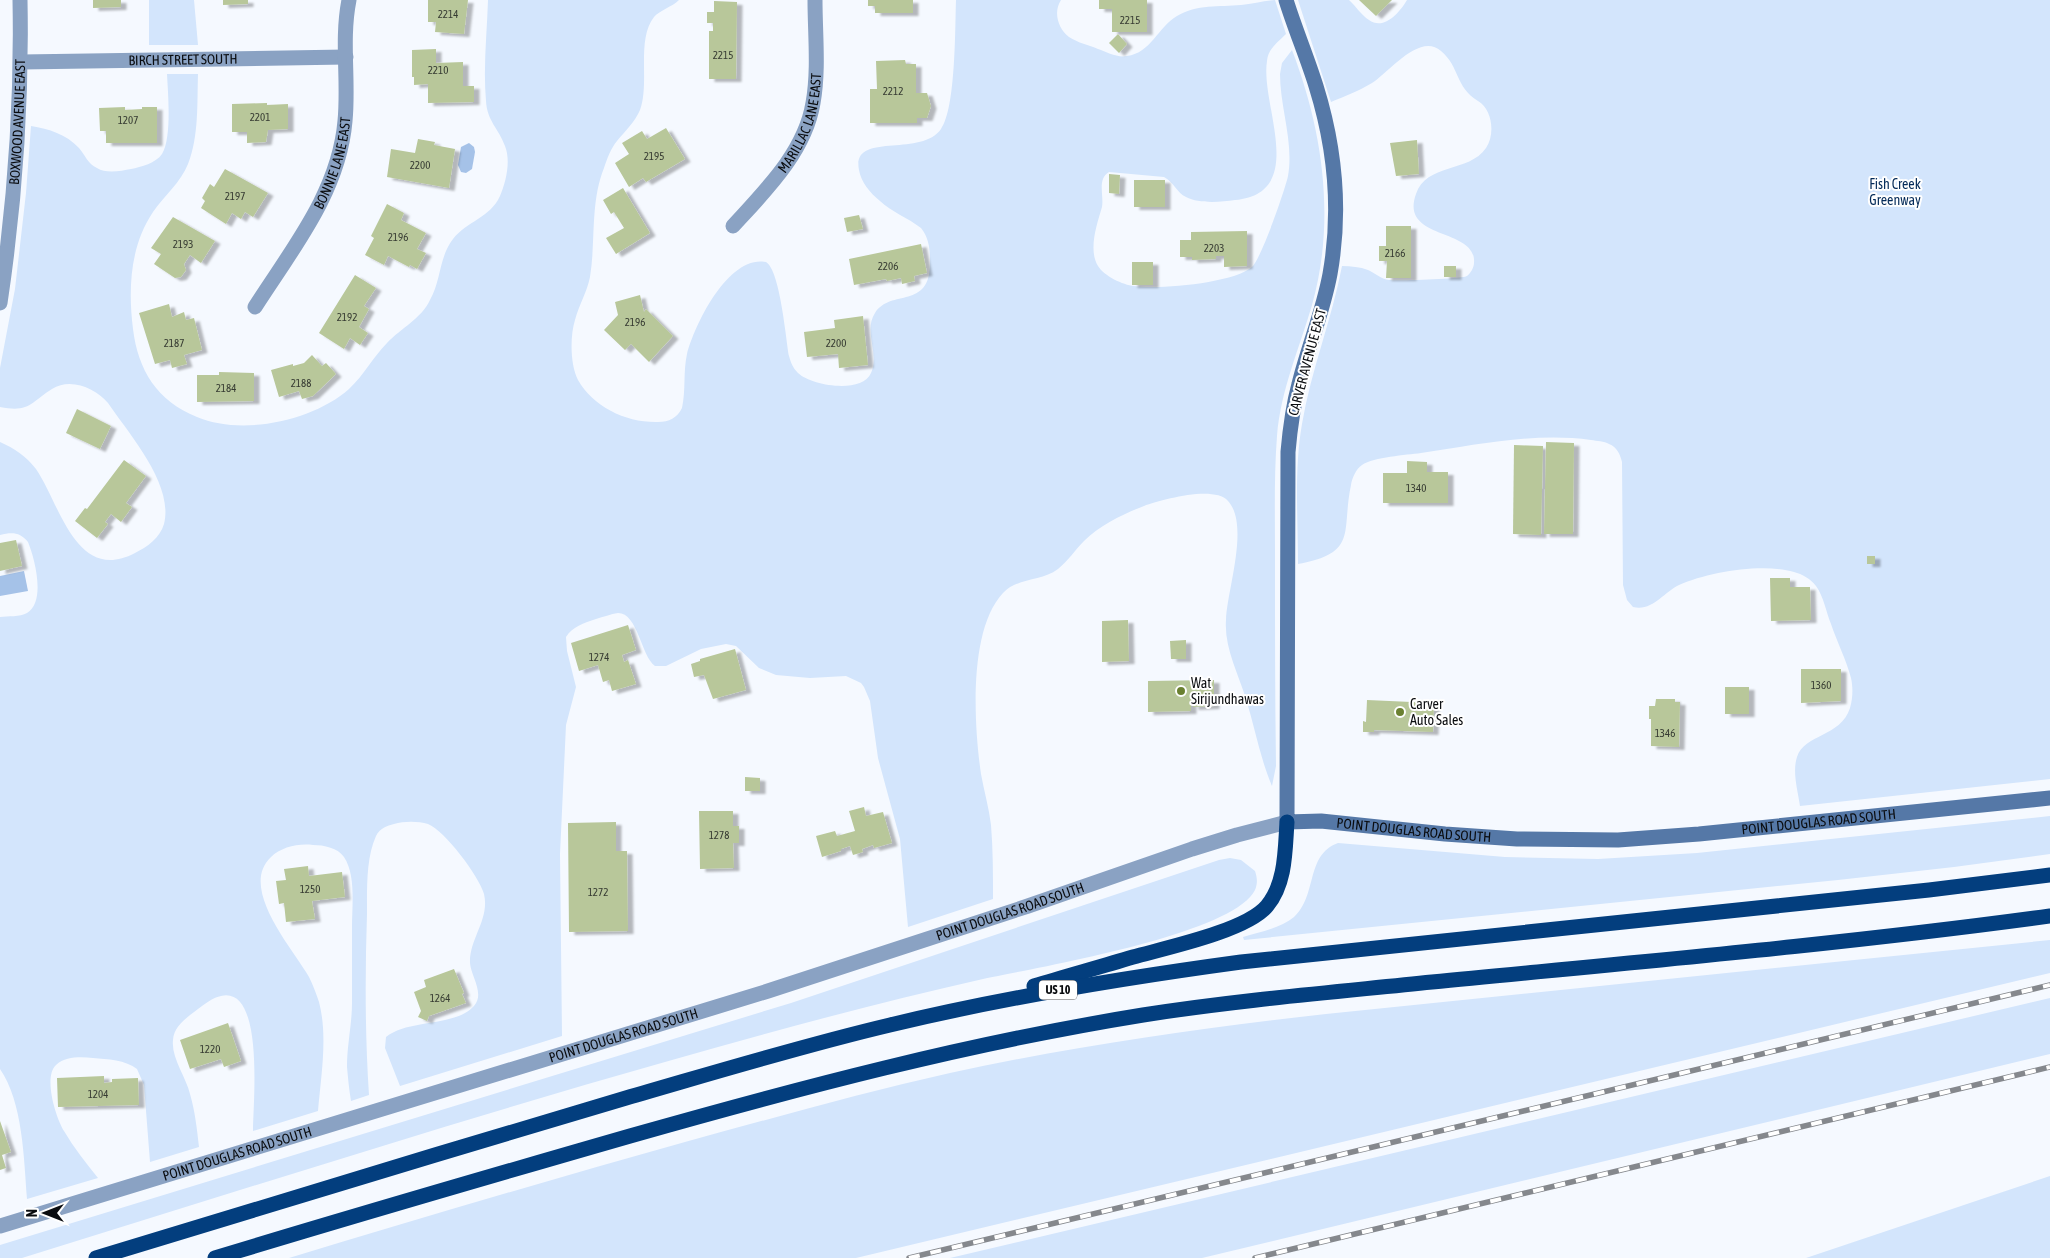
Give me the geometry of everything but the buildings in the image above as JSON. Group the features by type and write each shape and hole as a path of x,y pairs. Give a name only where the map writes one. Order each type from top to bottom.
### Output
{"highway":[{"path":"918,1018 1163,949 1249,920 1266,907 1278,887 1284,863 1287,822"},
{"name":"US 10","path":"96,1258 530,1126 773,1056 918,1018 1082,986 1232,964 1910,892 2050,875"},
{"path":"214,1258 680,1122 874,1070 1001,1041 1142,1016 1272,998 1855,940 2050,916"}],"street":[{"name":"BOXWOOD AVENUE EAST","path":"0,303 17,150 21,62 20,0"},
{"name":"BONNIE LANE EAST","path":"255,307 313,217 332,176 341,146 345,121 346,23 349,0"},
{"name":"MARILLAC LANE EAST","path":"733,226 781,172 796,148 811,113 815,89 815,0"},
{"name":"CARVER AVENUE EAST","path":"1286,0 1316,86 1326,122 1332,158 1335,212 1333,258 1328,285 1296,396 1288,452 1287,822"},
{"name":"BIRCH STREET SOUTH","path":"21,62 346,57"},
{"name":"POINT DOUGLAS ROAD SOUTH","path":"0,1226 768,991 1028,906 1192,849 1287,822 1321,821 1445,834 1517,838 1618,840 1699,834 2050,798"}],"green space":[{"path":"149,0 194,0 198,45 149,45"},
{"path":"488,0 679,0 654,17 649,26 644,49 644,87 640,110 613,147 600,181 595,208 590,277 573,327 572,342 572,358 575,373 584,390 592,398 612,412 623,416 646,422 658,422 672,419 682,408 687,354 705,310 726,280 739,269 752,263 766,262 771,268 779,291 789,356 792,365 798,373 805,378 825,384 848,386 866,380 871,373 874,358 871,327 875,313 890,301 917,293 924,287 929,277 930,252 921,228 885,205 866,187 859,170 859,158 866,151 876,148 919,142 931,137 941,129 950,104 955,48 956,0 1061,0 1057,15 1065,34 1112,54 1127,56 1142,50 1170,21 1185,12 1200,8 1275,0 1286,34 1271,49 1267,61 1267,79 1276,144 1276,165 1270,182 1257,194 1235,200 1204,202 1183,195 1164,177 1109,172 1105,175 1102,183 1102,207 1094,245 1095,260 1101,270 1114,279 1134,286 1160,287 1195,284 1243,273 1252,267 1267,238 1288,176 1289,150 1280,74 1282,63 1292,50 1312,112 1323,176 1324,208 1323,241 1319,273 1312,305 1286,386 1277,436 1275,465 1276,766 1272,786 1227,640 1227,607 1236,558 1237,526 1234,512 1228,501 1221,496 1211,494 1187,495 1152,503 1112,520 1090,535 1058,569 1044,576 1016,584 1003,593 992,609 984,630 976,679 978,754 991,825 993,899 908,927 900,839 878,758 870,701 861,683 846,676 810,678 776,675 759,668 736,646 726,644 701,649 666,666 655,666 646,654 635,627 625,615 618,613 596,619 575,628 566,637 567,651 576,687 566,725 560,854 562,1036 400,1086 385,1048 386,1037 395,1031 466,1013 477,1001 477,985 470,963 485,903 484,894 476,876 452,844 435,828 428,824 415,822 402,822 391,825 382,829 376,836 370,854 368,874 366,1004 369,1095 351,1101 347,1067 352,1003 353,900 348,864 344,857 334,849 308,845 290,846 271,857 263,870 261,885 264,901 272,918 309,977 319,1002 322,1015 323,1042 318,1111 253,1131 254,1064 252,1038 247,1015 238,1000 223,995 202,1006 184,1020 176,1029 173,1040 176,1061 192,1100 199,1147 150,1162 144,1085 137,1069 122,1062 110,1060 84,1057 64,1060 56,1065 52,1071 52,1098 61,1125 80,1155 98,1178 27,1199 18,1114 8,1082 0,1069 0,617 17,616 27,613 33,607 38,590 36,569 28,542 22,536 16,534 0,535 0,442 20,453 36,469 72,536 84,549 98,558 115,560 135,553 148,545 162,529 165,509 162,493 148,460 108,403 97,393 83,386 67,384 52,389 24,407 18,409 0,407 0,368 15,289 26,193 31,126 51,131 69,139 79,148 91,164 101,170 118,171 144,166 159,157 165,147 169,115 167,74 198,74 196,131 192,153 185,171 145,225 135,253 131,283 131,314 139,358 145,371 160,393 183,410 197,417 215,423 255,425 297,417 316,410 349,389 387,343 421,313 434,293 448,246 459,233 484,215 500,196 506,178 508,158 505,146 491,120 487,108 485,76"},
{"name":"Fish Creek Greenway","path":"1298,0 1349,0 1366,18 1375,23 1380,23 1386,22 1396,15 1407,0 2050,0 2050,779 1800,806 1795,775 1797,757 1801,749 1807,744 1839,725 1850,708 1852,696 1849,671 1819,590 1814,583 1803,575 1781,569 1736,570 1691,580 1673,588 1646,607 1633,607 1627,600 1623,585 1622,462 1616,449 1605,442 1570,438 1527,438 1390,457 1367,462 1358,469 1352,479 1346,528 1344,538 1339,547 1331,554 1298,564 1297,476 1302,424 1342,266 1365,269 1389,280 1442,279 1467,276 1474,265 1472,252 1464,244 1428,227 1418,220 1414,209 1416,194 1421,184 1429,177 1479,156 1489,143 1491,123 1487,110 1465,90 1447,57 1433,46 1424,46 1414,50 1372,83 1331,102"},
{"path":"2050,816 2050,854 1838,880 1244,940 1243,937 1276,927 1294,917 1306,898 1316,866 1321,857 1328,849 1338,843 1505,857 1598,859 1697,853"},
{"path":"1230,858 1241,860 1255,871 1257,885 1255,890 1239,906 1210,921 1173,935 1086,958 983,979 823,1018 584,1085 22,1258 0,1258 0,1245 791,1003 1219,860"},
{"path":"2050,940 2050,973 856,1258 289,1258 536,1184 850,1097 950,1073 1043,1054 1232,1025 1326,1014"},
{"path":"2050,998 2050,1054 1202,1258 950,1258"},
{"path":"2050,1176 2050,1258 1806,1258"}],"water":[{"path":"469,143 474,147 475,152 472,169 466,173 461,172 458,165 461,147"},
{"path":"24,571 28,591 0,596 0,576"}],"railway":[{"path":"909,1258 2050,985"},
{"path":"1255,1258 2050,1067"}],"place":[{"name":"Wat Sirijundhawas","path":"1181,691"},
{"name":"Carver Auto Sales","path":"1400,712"}]}
